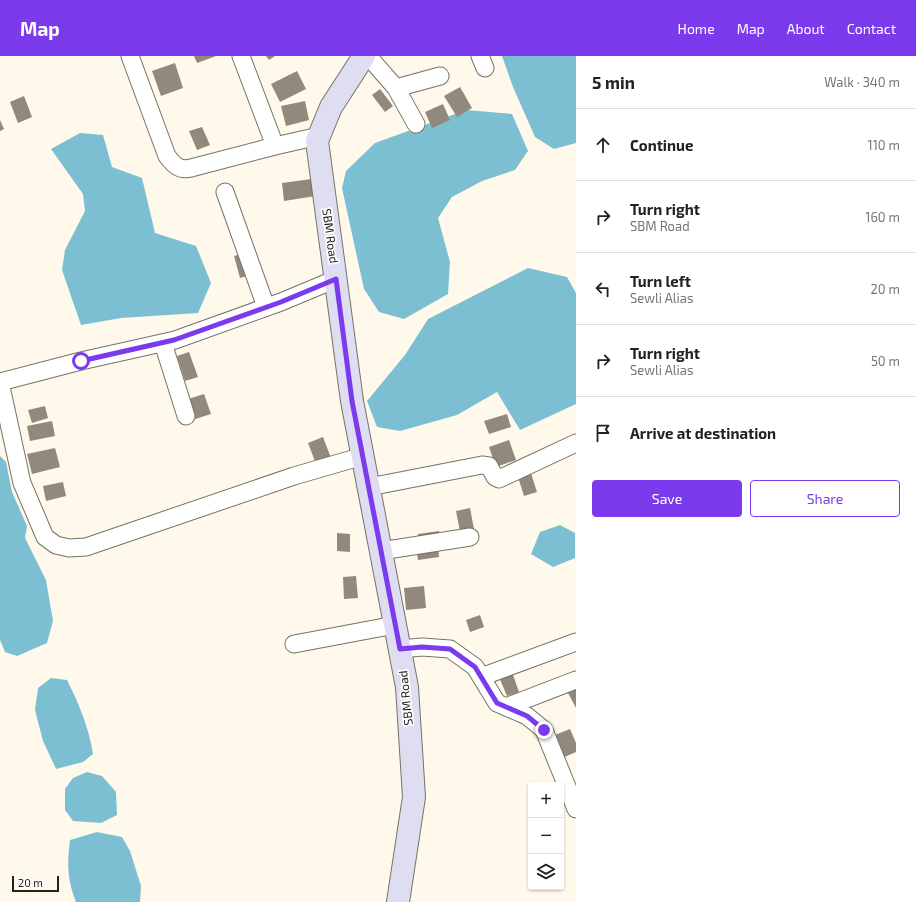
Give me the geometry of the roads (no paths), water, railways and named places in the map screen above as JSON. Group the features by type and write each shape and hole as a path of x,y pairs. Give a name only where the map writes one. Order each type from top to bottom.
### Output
{"street":[{"path":"130,56 167,156 176,166 184,170 319,136"},
{"path":"241,56 276,146"},
{"name":"SBM Road","path":"364,56 331,107 317,141 352,401 407,687 414,797 398,902"},
{"path":"368,56 396,88 416,124"},
{"path":"396,88 440,76"},
{"path":"225,192 266,307"},
{"path":"336,279 266,307 174,340 81,361 0,382 22,483 45,537 56,545 69,548 86,547 294,476 363,456"},
{"path":"163,343 186,416"},
{"path":"369,487 482,465 489,466 495,477 499,479 576,443"},
{"path":"381,551 470,537"},
{"path":"294,644 395,625"},
{"path":"481,677 576,642"},
{"path":"400,649 422,647 450,649 475,667 497,703 527,716 544,730 576,809"},
{"path":"506,707 576,680"}],"water":[{"path":"502,56 576,56 576,143 554,149 535,137 513,87"},
{"path":"466,110 512,114 528,151 515,170 482,181 452,197 438,218 450,262 448,294 404,319 379,312 364,289 342,188 346,171 375,143"},
{"path":"80,133 103,135 112,167 142,178 155,233 196,246 211,283 198,313 121,318 81,325 62,270 65,250 85,211 83,194 51,149"},
{"path":"528,268 567,277 576,293 576,404 520,430 497,392 457,415 400,431 377,427 367,401 405,355 428,319"},
{"path":"0,456 6,462 12,492 27,526 25,538 46,580 53,621 47,643 17,656 5,652 0,640"},
{"path":"560,525 575,533 575,558 553,567 531,554 540,532"},
{"path":"51,678 67,680 83,716 93,754 83,762 56,769 43,741 35,710 38,688"},
{"path":"87,772 102,776 116,792 117,815 101,823 73,821 65,810 65,789 73,778"},
{"path":"97,832 122,837 130,851 141,886 140,902 76,902 68,871 70,840"}]}
